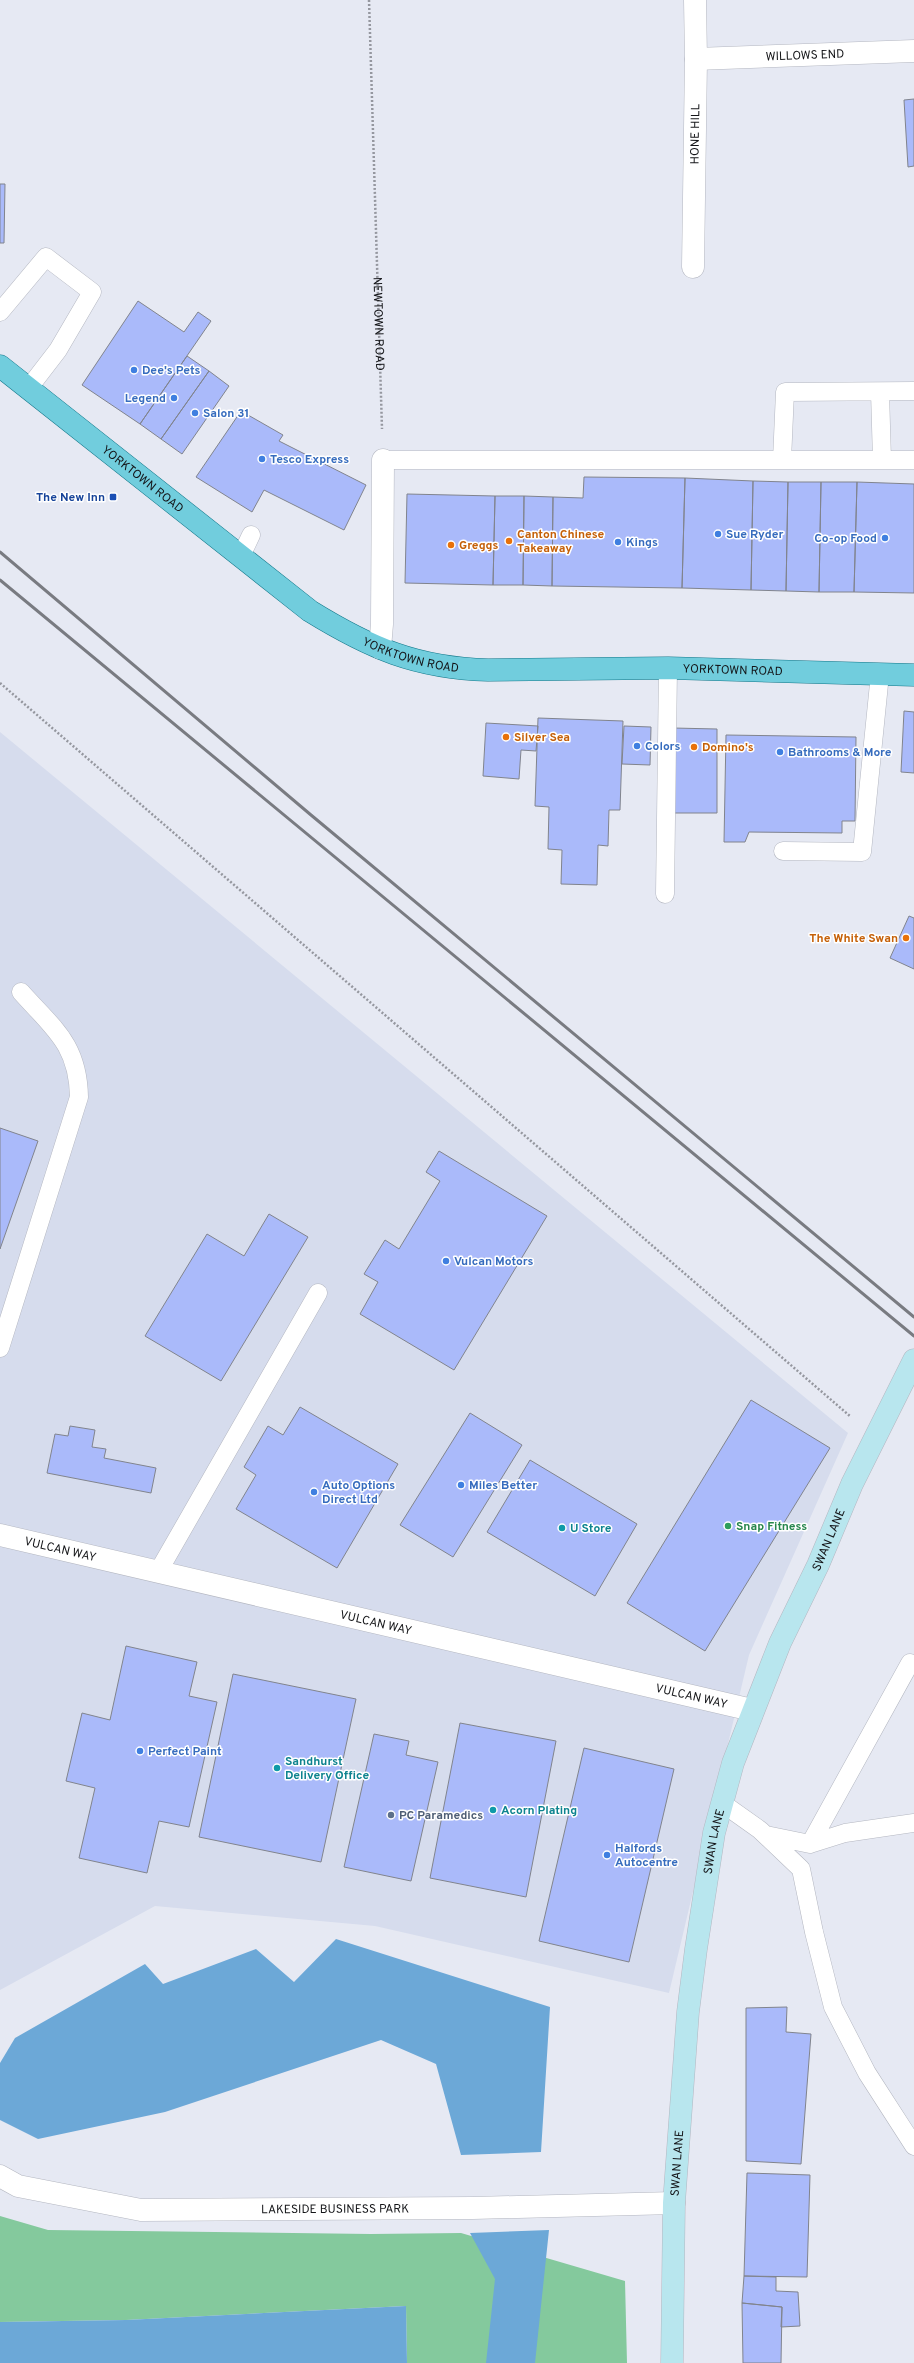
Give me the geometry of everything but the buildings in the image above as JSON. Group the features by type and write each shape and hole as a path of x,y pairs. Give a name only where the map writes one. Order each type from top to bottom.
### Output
{"main road":[{"name":"YORKTOWN ROAD","path":"0,366 310,611 351,636 428,665 460,669 668,668 914,675"}],"street":[{"name":"HONE HILL","path":"693,267 696,59 695,0"},
{"name":"WILLOWS END","path":"696,59 914,51"},
{"path":"380,648 382,624 383,460"},
{"name":"SWAN LANE","path":"672,2363 674,2203 688,2012 696,1948 714,1833 733,1763 752,1710 780,1643 818,1565 852,1484 914,1360"},
{"name":"VULCAN WAY","path":"0,1535 752,1710"},
{"name":"LAKESIDE BUSINESS PARK","path":"0,2176 18,2186 141,2210 472,2208 674,2203"}],"lane":[{"path":"0,312 46,257 92,292 58,350 28,389"},
{"path":"782,460 785,392 914,391"},
{"path":"880,392 882,460"},
{"path":"383,460 914,460"},
{"path":"241,556 251,535"},
{"path":"665,894 668,668"},
{"path":"783,851 862,852 880,674"},
{"path":"0,1348 79,1097 77,1068 67,1043 21,992"},
{"path":"158,1572 318,1293"},
{"path":"810,1844 910,1663"},
{"path":"722,1803 765,1835 801,1869 814,1932 833,2007 867,2072 914,2146"},
{"path":"765,1835 810,1844 845,1833 914,1823"}],"path":[{"name":"NEWTOWN ROAD","path":"370,0 383,460"},
{"path":"0,683 876,1438"}],"shaded area":[{"path":"0,732 848,1433 749,1655 669,1993 375,1926 155,1906 0,1990"}],"green space":[{"path":"0,2216 48,2230 371,2234 461,2233 625,2281 627,2363 407,2363 406,2306 126,2320 0,2322"}],"water":[{"path":"336,1939 550,2007 541,2152 461,2155 436,2064 381,2040 165,2112 38,2139 0,2120 0,2063 15,2038 145,1964 163,1984 256,1949 294,1982"},
{"path":"549,2230 535,2363 486,2363 495,2279 470,2233"},
{"path":"406,2306 407,2363 0,2363 0,2322 126,2320"}],"railway":[{"path":"0,552 311,815 914,1317"},
{"path":"0,580 914,1336"}],"place":[{"name":"Dee's Pets","path":"134,370"},
{"name":"Legend","path":"174,398"},
{"name":"Salon 31","path":"195,413"},
{"name":"Tesco Express","path":"262,459"},
{"name":"The New Inn","path":"113,497"},
{"name":"Sue Ryder","path":"718,534"},
{"name":"Co-op Food","path":"885,538"},
{"name":"Canton Chinese Takeaway","path":"509,541"},
{"name":"Kings","path":"618,542"},
{"name":"Greggs","path":"451,545"},
{"name":"Silver Sea","path":"506,737"},
{"name":"Colors","path":"637,746"},
{"name":"Domino's","path":"694,747"},
{"name":"Bathrooms & More","path":"780,752"},
{"name":"The White Swan","path":"906,938"},
{"name":"Vulcan Motors","path":"446,1261"},
{"name":"Miles Better","path":"461,1485"},
{"name":"Auto Options Direct Ltd","path":"314,1492"},
{"name":"Snap Fitness","path":"728,1526"},
{"name":"U Store","path":"562,1528"},
{"name":"Perfect Paint","path":"140,1751"},
{"name":"Sandhurst Delivery Office","path":"277,1768"},
{"name":"Acorn Plating","path":"493,1810"},
{"name":"PC Paramedics","path":"391,1815"},
{"name":"Halfords Autocentre","path":"607,1855"}]}
